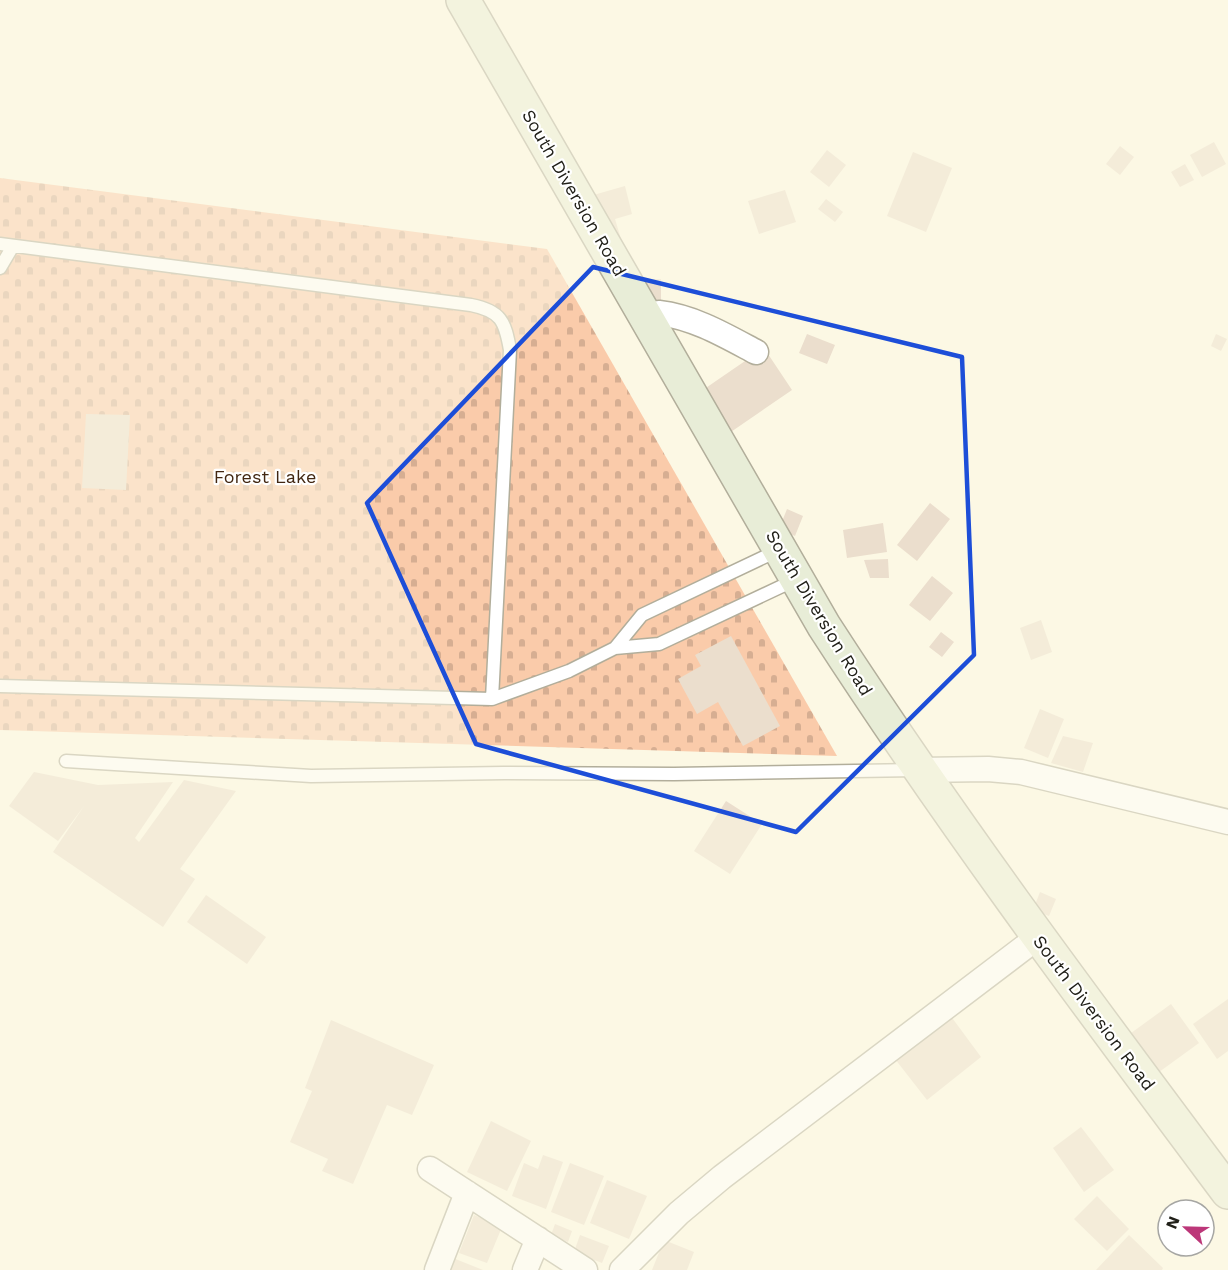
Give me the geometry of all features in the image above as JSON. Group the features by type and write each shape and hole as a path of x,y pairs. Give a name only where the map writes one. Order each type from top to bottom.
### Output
{"main road":[{"name":"South Diversion Road","path":"463,0 830,636 919,770 1038,938 1228,1192"}],"street":[{"path":"653,329 654,318 659,313 678,315 756,352"},
{"path":"919,770 988,769 1021,772 1228,822"},
{"path":"622,1270 680,1213 722,1177 1038,938"},
{"path":"430,1169 585,1270"},
{"path":"437,1270 467,1194"},
{"path":"525,1270 537,1239"}],"lane":[{"path":"0,244 471,305 486,308 498,315 506,328 510,350 492,699"},
{"path":"0,268 13,246"},
{"path":"615,648 642,615 780,550"},
{"path":"0,686 492,699 569,670 615,648 659,644 797,579"},
{"path":"66,761 310,776 919,770"}],"highlighted area":[{"path":"593,267 962,357 974,655 796,832 476,744 367,503"}],"green space":[{"name":"Forest Lake","path":"0,178 547,249 837,756 0,730"}],"building":[{"path":"1214,142 1226,164 1202,177 1190,155"},
{"path":"1120,146 1134,157 1120,175 1106,164"},
{"path":"827,150 846,165 829,187 810,172"},
{"path":"913,152 952,168 926,232 887,216"},
{"path":"1185,164 1194,180 1180,187 1171,172"},
{"path":"625,186 632,214 615,219 621,239 604,244 590,196"},
{"path":"785,190 796,222 759,234 748,201"},
{"path":"826,199 843,212 835,222 818,209"},
{"path":"637,279 661,279 661,301 637,301"},
{"path":"807,334 835,345 827,364 799,353"},
{"path":"1216,334 1227,339 1221,351 1211,346"},
{"path":"764,348 792,390 725,436 697,394"},
{"path":"86,414 130,415 126,490 82,488"},
{"path":"930,503 950,519 917,561 897,545"},
{"path":"787,509 803,516 795,536 779,529"},
{"path":"883,523 887,552 847,558 843,530"},
{"path":"888,559 889,578 870,578 864,560"},
{"path":"932,576 953,593 930,621 909,605"},
{"path":"1041,620 1052,652 1031,660 1020,628"},
{"path":"941,632 954,642 942,657 929,647"},
{"path":"731,636 780,726 743,746 718,702 697,714 678,679 701,666 695,655"},
{"path":"1040,709 1064,719 1048,758 1024,748"},
{"path":"1063,736 1093,743 1083,772 1051,763"},
{"path":"34,772 98,785 173,782 135,838 139,842 184,780 236,791 180,869 195,879 163,927 53,852 84,806 58,841 9,806"},
{"path":"726,801 762,824 730,874 694,851"},
{"path":"1040,892 1056,899 1049,916 1033,910"},
{"path":"206,895 266,937 247,964 187,922"},
{"path":"1228,999 1228,1051 1217,1059 1193,1024"},
{"path":"1171,1004 1199,1043 1155,1075 1127,1036"},
{"path":"950,1015 981,1057 927,1100 895,1059"},
{"path":"331,1020 434,1065 412,1115 387,1105 353,1184 322,1171 328,1159 290,1142 312,1091 305,1088"},
{"path":"491,1121 531,1141 507,1191 467,1172"},
{"path":"1081,1127 1114,1170 1084,1192 1053,1148"},
{"path":"543,1155 563,1162 546,1209 512,1196 524,1163 538,1169"},
{"path":"570,1163 604,1176 584,1225 551,1212"},
{"path":"607,1180 647,1196 629,1239 590,1223"},
{"path":"1097,1196 1129,1229 1107,1251 1074,1219"},
{"path":"474,1215 502,1227 487,1263 459,1253"},
{"path":"555,1224 572,1231 568,1242 551,1235"},
{"path":"580,1235 609,1246 602,1263 574,1252"},
{"path":"1129,1235 1163,1268 1162,1270 1096,1270"},
{"path":"664,1240 694,1252 687,1270 652,1270"},
{"path":"453,1258 483,1270 448,1270"}]}
